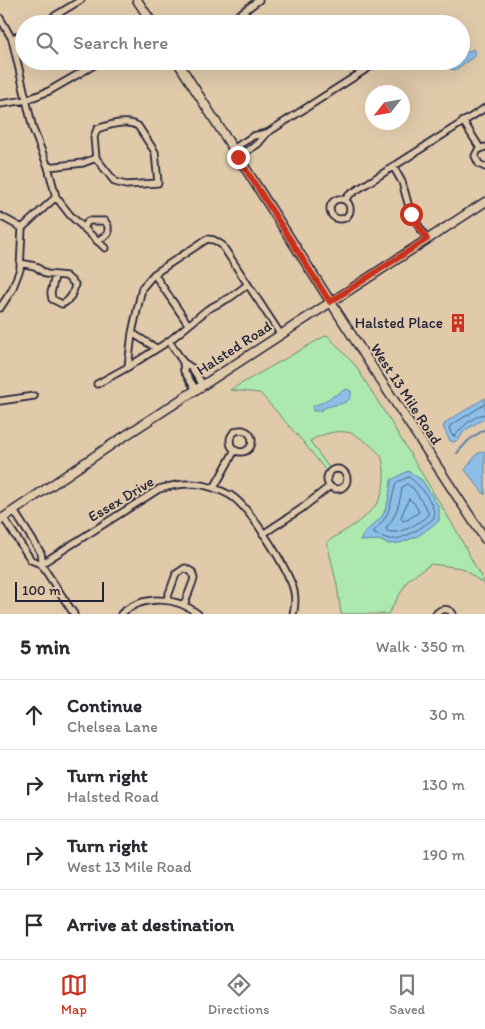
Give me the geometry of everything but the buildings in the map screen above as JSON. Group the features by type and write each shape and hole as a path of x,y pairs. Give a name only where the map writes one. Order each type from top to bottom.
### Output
{"street":[{"path":"56,15 81,0"},
{"path":"137,0 147,15"},
{"path":"238,15 259,0"},
{"path":"0,18 12,39 15,52"},
{"path":"19,70 33,129 48,167 56,198 105,248"},
{"path":"0,104 26,100 49,91 85,70"},
{"name":"West 13 Mile Road","path":"183,70 330,302 485,538"},
{"path":"238,157 258,144 267,133 365,70"},
{"path":"345,200 349,195 393,166 485,108"},
{"path":"463,121 483,147 476,153 475,159 479,164 485,166"},
{"path":"113,124 134,124 138,126 156,152 158,183 126,184 115,182 96,158 94,137 97,129 113,124"},
{"path":"233,149 253,136 267,133"},
{"path":"48,167 83,163 96,158"},
{"path":"393,166 402,182 411,214 427,239"},
{"path":"0,308 12,290 20,269 22,228 56,198"},
{"name":"Halsted Road","path":"2,519 203,385 485,202"},
{"path":"0,216 22,228"},
{"path":"84,228 88,221 105,221 108,226 108,234 97,240"},
{"path":"128,367 132,333 142,288 154,274 207,239 214,240 222,245 281,334"},
{"path":"20,263 36,266 46,274 66,276 75,284 74,291 65,303 62,304 52,299 50,293 55,276"},
{"path":"154,274 188,324"},
{"path":"96,384 128,367 169,341 188,324 247,285"},
{"path":"132,333 156,348"},
{"path":"169,341 183,362 192,368 203,385"},
{"path":"183,362 184,371 196,390"},
{"path":"0,401 34,396"},
{"path":"214,488 235,450"},
{"name":"Essex Drive","path":"41,564 159,489 180,483 197,483 232,496 247,510 290,580 295,601 293,614"},
{"path":"263,534 301,509 330,486"},
{"path":"14,511 41,553 41,564"},
{"path":"2,519 31,560 41,564 74,614"},
{"path":"168,599 176,574 184,568 192,572 194,579 184,605"},
{"path":"121,614 140,603 168,599 184,605 198,614"},
{"path":"436,614 445,609 453,614"}],"green space":[{"path":"327,335 355,365 456,530 485,585 462,568 431,564 409,579 388,614 341,614 337,585 327,542 368,514 378,502 384,479 384,466 381,456 354,434 346,432 330,433 310,441 329,468 326,471 260,393 230,390"}],"water":[{"path":"473,49 476,55 470,59 470,50"},
{"path":"346,389 351,391 351,396 348,400 320,411 313,411 313,406"},
{"path":"485,398 485,418 464,431 460,438 454,442 450,441 443,427 446,422"},
{"path":"485,451 485,495 465,470 477,454"},
{"path":"408,471 422,480 439,507 439,521 418,536 400,543 389,544 378,540 360,541 364,534 382,516 386,508 391,480"}],"waterway":[{"path":"457,453 469,440 485,429"}],"place":[{"name":"Halsted Place","path":"458,323"}],"route":[{"path":"238,157 330,302 427,239 411,214"}]}
